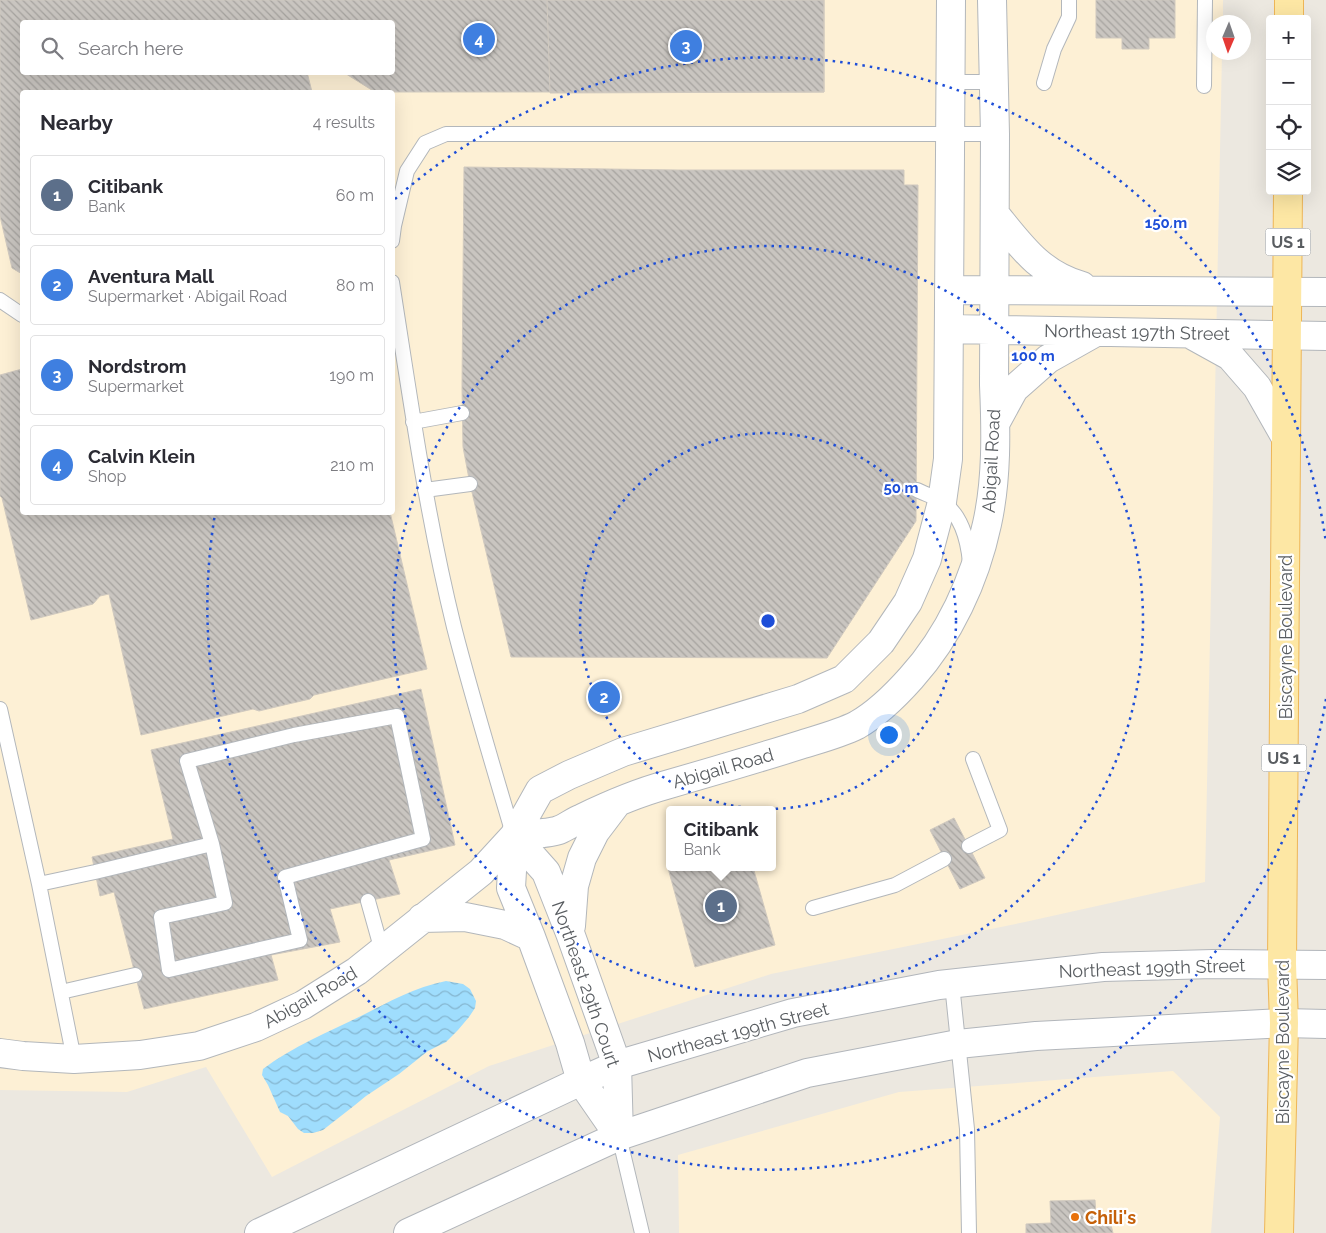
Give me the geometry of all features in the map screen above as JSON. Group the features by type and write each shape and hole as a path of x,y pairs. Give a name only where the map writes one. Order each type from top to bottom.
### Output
{"main road":[{"path":"1289,0 1289,15"},
{"name":"Biscayne Boulevard","path":"1279,1233 1284,1023 1282,964 1288,195"}],"street":[{"name":"Abigail Road","path":"0,1053 74,1059 140,1055 199,1046 256,1027 303,1005 357,971 481,872 514,836 540,790 569,775 623,752 798,699 844,679 881,642 908,602 927,560 942,502 948,459 951,0"},
{"name":"Abigail Road","path":"514,836 557,831 620,800 772,754 856,725 877,712 899,691 923,664 953,616 981,551 988,523 993,486 996,422 994,385 995,134 992,0"},
{"path":"995,214 1032,258 1052,274 1075,284 1100,291"},
{"path":"949,290 1326,292"},
{"name":"Northeast 197th Street","path":"949,329 1326,336"},
{"path":"996,422 1014,388 1048,359 1097,332"},
{"path":"1188,334 1230,356 1257,388 1286,438"},
{"path":"570,933 574,886 582,858 595,832 620,800"},
{"name":"Northeast 29th Court","path":"514,836 546,872 617,1065 619,1136"},
{"name":"Northeast 29th Court","path":"514,836 512,888 570,1043 582,1081 619,1136"},
{"path":"422,918 465,917 505,926 531,937"},
{"name":"Northeast 199th Street","path":"275,1230 617,1065 793,1013 939,985 1103,967 1213,964 1326,965"},
{"path":"408,1233 619,1136 808,1073 958,1044 1036,1036 1284,1023 1326,1024"}],"lane":[{"path":"1204,86 1205,0"},
{"path":"1044,83 1054,49 1069,17 1069,1"},
{"path":"951,82 994,82"},
{"path":"395,222 408,170 425,143 446,134 995,134"},
{"path":"0,300 20,314"},
{"path":"395,302 425,490 454,626 473,698 514,836"},
{"path":"413,422 462,413"},
{"path":"425,490 470,484"},
{"path":"917,490 942,502 956,514 969,548 971,578"},
{"path":"0,709 39,884 74,1059"},
{"path":"397,716 423,839 285,877 300,940 169,970 161,917 225,903 212,844 187,761 294,736 397,716"},
{"path":"968,846 1000,830 973,759"},
{"path":"39,884 212,844"},
{"path":"813,908 894,885 944,859"},
{"path":"368,901 382,951"},
{"path":"61,992 135,975"},
{"path":"952,984 966,1129 969,1233"},
{"path":"619,1136 642,1233"}],"shaded area":[{"path":"0,0 1223,0 1223,15 1206,15 1206,60 1222,60 1205,882 1025,922 771,974 489,1066 272,1177 206,1067 127,1092 0,1090"},
{"path":"1173,1071 1220,1117 1211,1233 679,1233 678,1155 899,1092"}],"water":[{"path":"446,981 463,984 470,989 476,1001 475,1008 469,1017 446,1042 428,1051 323,1130 304,1133 298,1129 288,1116 280,1112 262,1075 263,1069 298,1047 392,1000 424,987"}],"building":[{"path":"0,0 824,0 824,92 395,92 395,90 372,90 348,75 395,75 395,20 20,20 20,75 308,75 312,90 20,90 20,273 12,268 0,216"},
{"path":"547,0 824,0 824,92 550,93"},
{"path":"1096,0 1175,0 1175,38 1149,38 1149,49 1122,49 1122,38 1096,38"},
{"path":"464,167 678,170 904,170 904,185 918,185 916,521 827,658 511,657 463,447"},
{"path":"20,370 20,515 391,515 427,669 314,695 310,699 259,711 253,709 141,735 109,594 100,596 93,604 31,620 0,496 0,375"},
{"path":"421,689 455,845 389,860 400,894 330,909 340,942 271,955 278,980 144,1009 114,892 100,896 92,857 173,839 151,750"},
{"path":"954,818 985,878 960,889 930,830"},
{"path":"669,871 754,871 775,945 695,967"},
{"name":"Chili's","path":"1095,1200 1096,1216 1103,1217 1109,1221 1113,1233 1026,1233 1026,1224 1051,1223 1050,1201"}],"place":[{"name":"Calvin Klein","path":"479,39"},
{"name":"Nordstrom","path":"686,46"},
{"name":"Aventura Mall","path":"604,697"},
{"name":"Citibank","path":"721,906"},
{"name":"Chili's","path":"1075,1217"}]}
